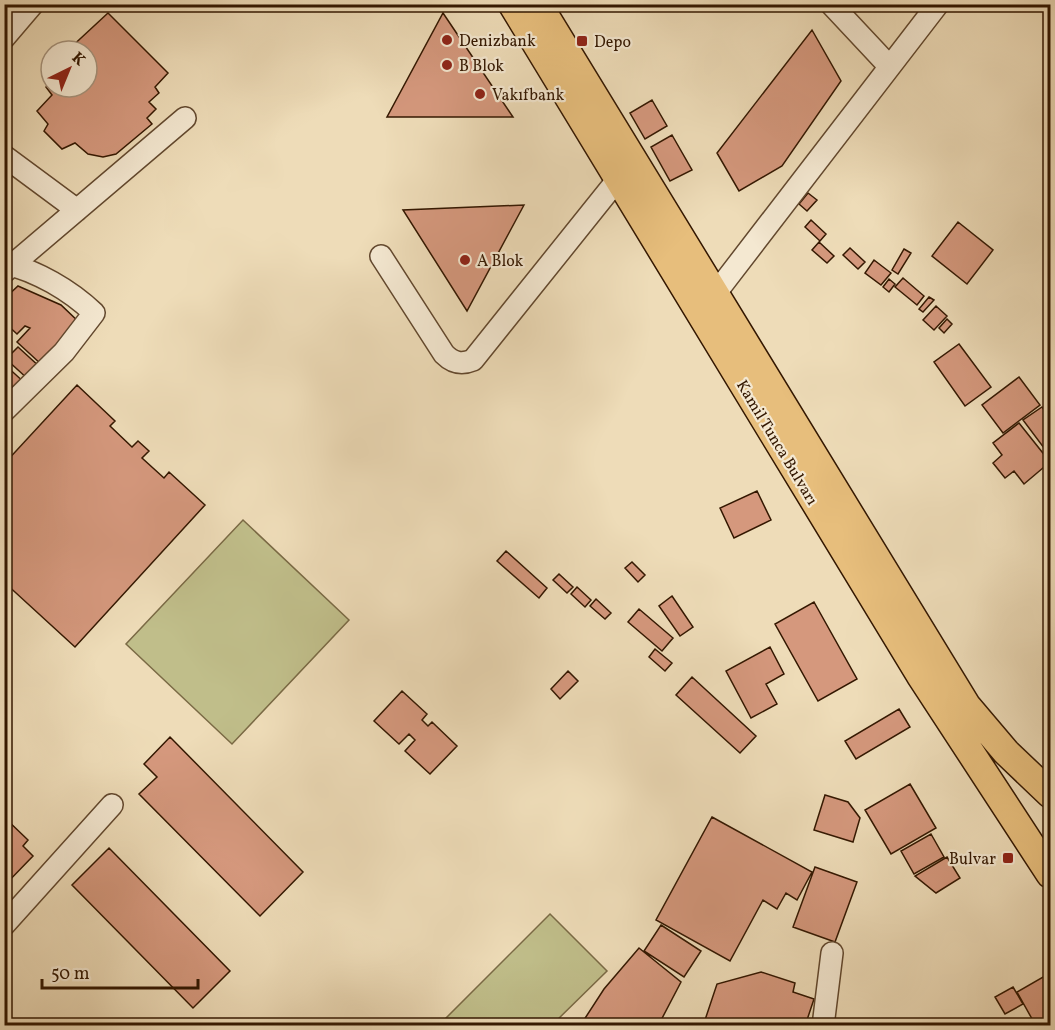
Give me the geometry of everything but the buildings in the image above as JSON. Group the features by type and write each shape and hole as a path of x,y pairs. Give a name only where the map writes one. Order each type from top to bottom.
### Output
{"main road":[{"name":"Kamil Tunca Bulvarı","path":"512,4 920,675 1050,874"},
{"name":"Kamil Tunca Bulvarı","path":"538,4 967,706 1006,752 1050,794"}],"street":[{"path":"4,38 33,4"},
{"path":"831,4 889,66"},
{"path":"715,294 938,4"},
{"path":"4,411 64,352 94,313 78,297 7,266 185,118"},
{"path":"4,156 77,210"},
{"path":"381,256 444,354 453,361 466,363 473,360 618,179"},
{"path":"4,925 112,805"},
{"path":"823,1026 832,952"}],"shaded area":[{"path":"243,520 349,620 232,744 126,644"},
{"path":"550,914 607,971 552,1025 439,1025"}],"place":[{"name":"Denizbank","path":"447,40"},
{"name":"Depo","path":"582,41"},
{"name":"B Blok","path":"447,65"},
{"name":"Vakıfbank","path":"480,94"},
{"name":"A Blok","path":"465,260"},
{"name":"Bulvar","path":"1008,858"}]}
